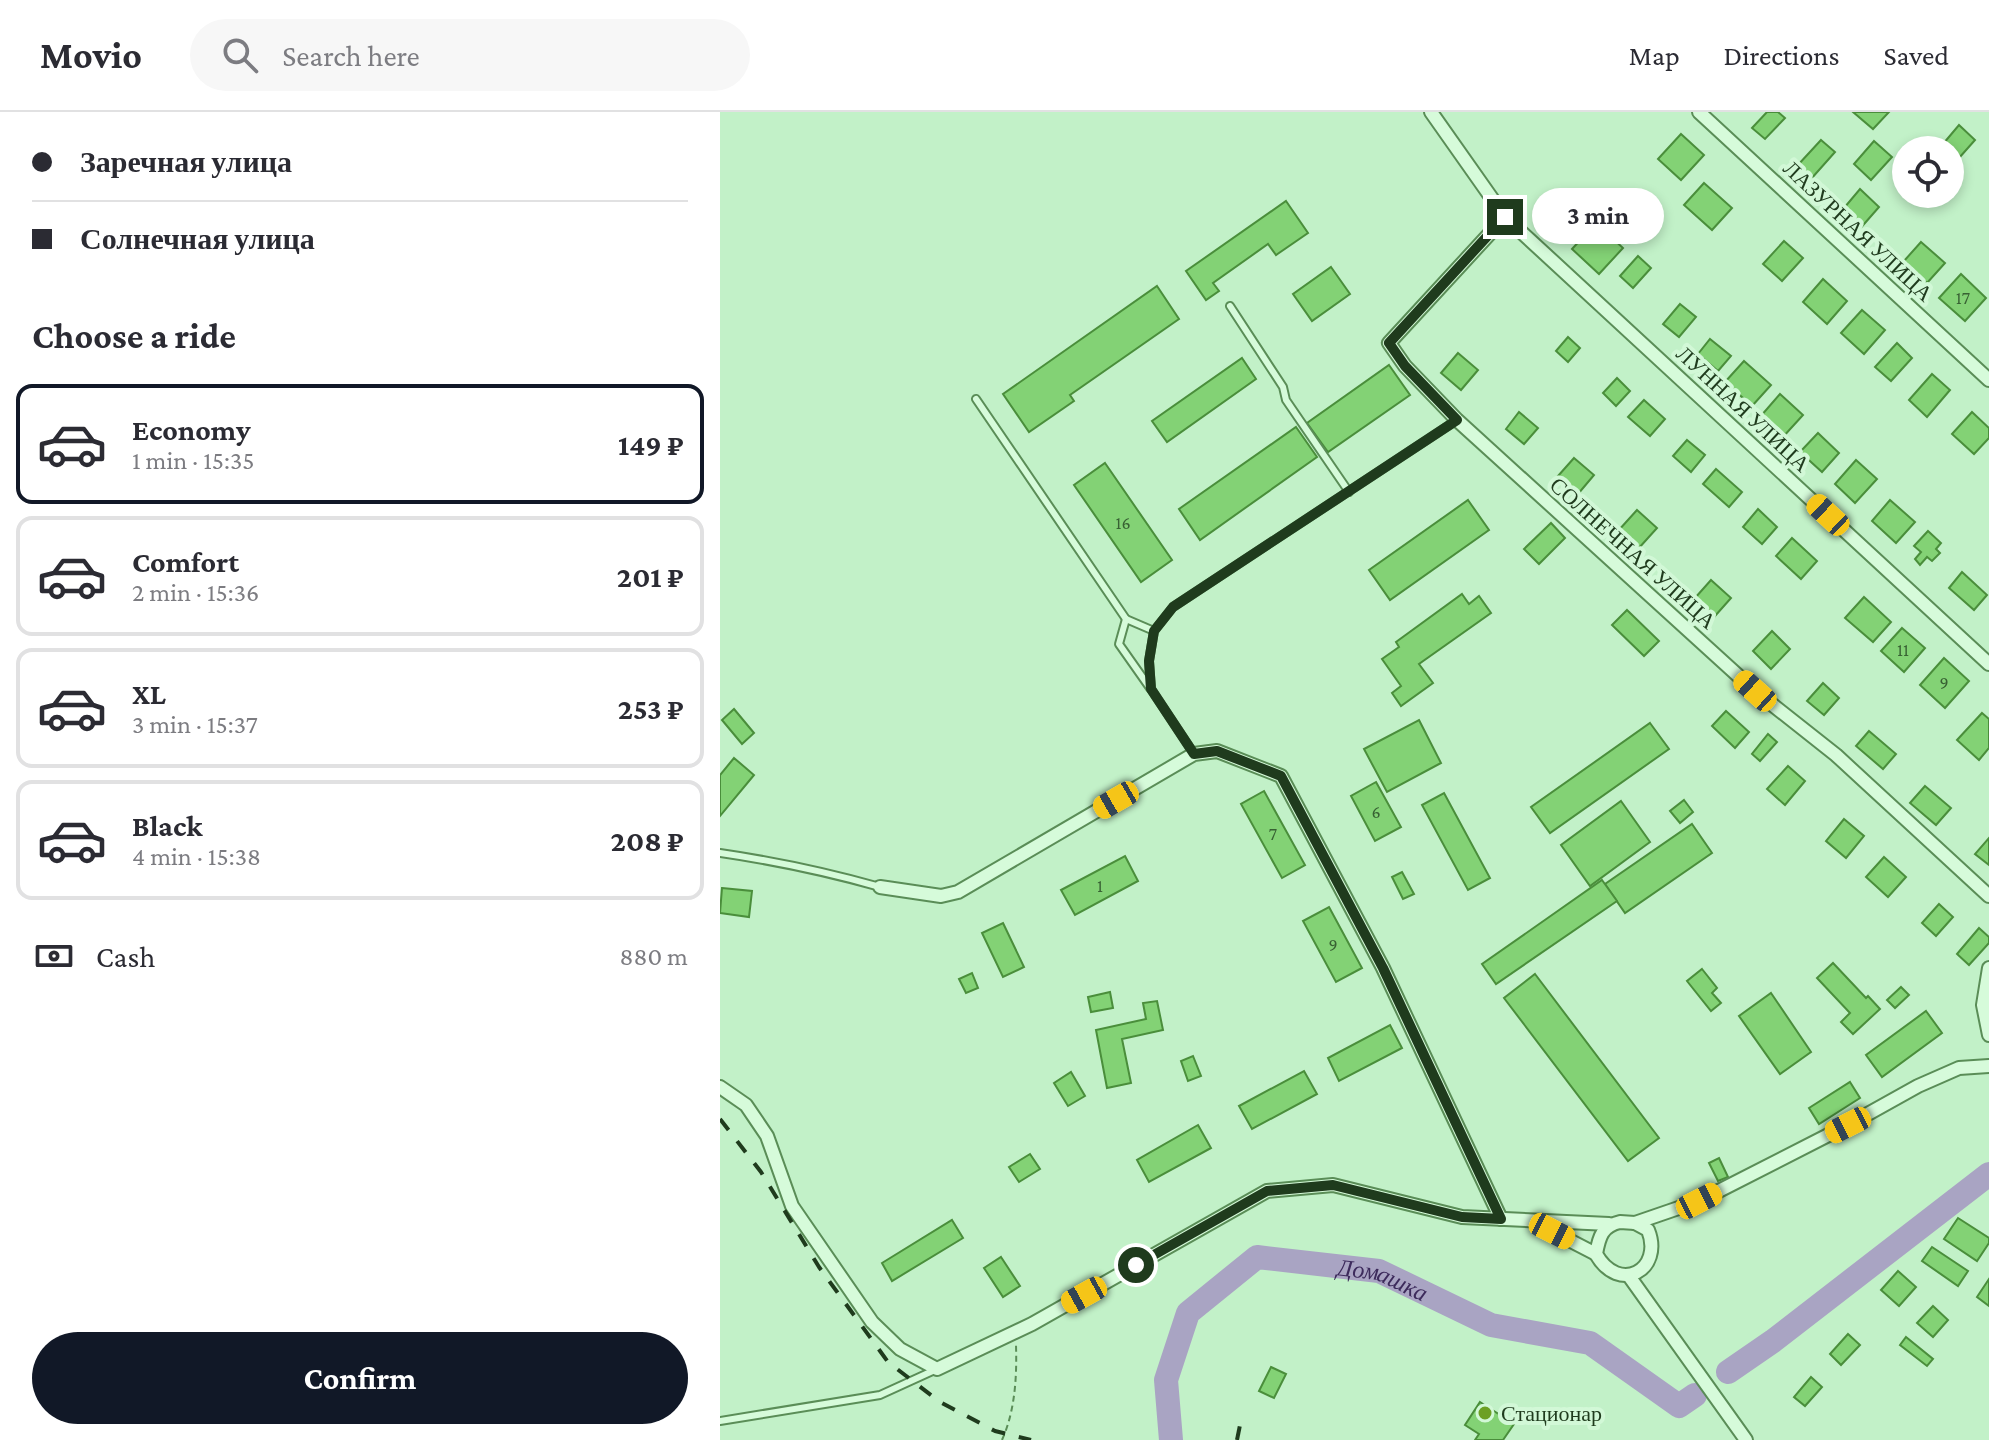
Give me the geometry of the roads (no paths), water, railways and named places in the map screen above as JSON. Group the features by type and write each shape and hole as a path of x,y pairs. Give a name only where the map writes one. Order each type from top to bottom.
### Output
{"street":[{"name":"ЛУННАЯ УЛИЦА","path":"1431,112 1505,217 1989,664"},
{"name":"ЛАЗУРНАЯ УЛИЦА","path":"1699,112 1989,380"},
{"name":"СОЛНЕЧНАЯ УЛИЦА","path":"1505,217 1389,343 1405,366 1457,420 1755,691 1836,755 1989,896"},
{"path":"880,887 941,896 958,892 1194,754 1217,751 1281,776 1383,968 1501,1219"},
{"path":"1989,968 1983,1005 1989,1035"},
{"path":"720,1087 746,1105 767,1136 792,1206 872,1322 900,1349 937,1369 1015,1332 1267,1191 1333,1185 1462,1217 1635,1223 1699,1201 1918,1086 1959,1068 1989,1066"},
{"path":"1529,1220 1596,1254 1606,1267 1623,1276 1638,1272 1649,1259 1652,1241 1648,1230 1635,1223"},
{"path":"1596,1254 1599,1239 1609,1224"},
{"path":"1629,1276 1746,1440"}],"lane":[{"path":"1230,306 1283,387 1286,400 1349,492"},
{"path":"976,399 1126,619 1154,631"},
{"path":"1151,689 1149,661 1154,631 1173,607 1457,420"},
{"path":"1126,619 1119,644 1194,754"},
{"path":"720,853 788,864 880,887"},
{"path":"720,1421 880,1395 937,1369"}],"waterway":[{"name":"Домашка","path":"1728,1372 1773,1341 1989,1174"},
{"name":"Домашка","path":"1171,1440 1166,1380 1188,1313 1257,1257 1379,1271 1491,1325 1590,1343 1679,1406 1695,1395"}],"railway":[{"path":"720,1119 761,1172 819,1267 888,1362 940,1402 995,1431 1031,1440"},
{"path":"1237,1440 1240,1425"}],"place":[{"name":"Стационар","path":"1485,1413"}]}
